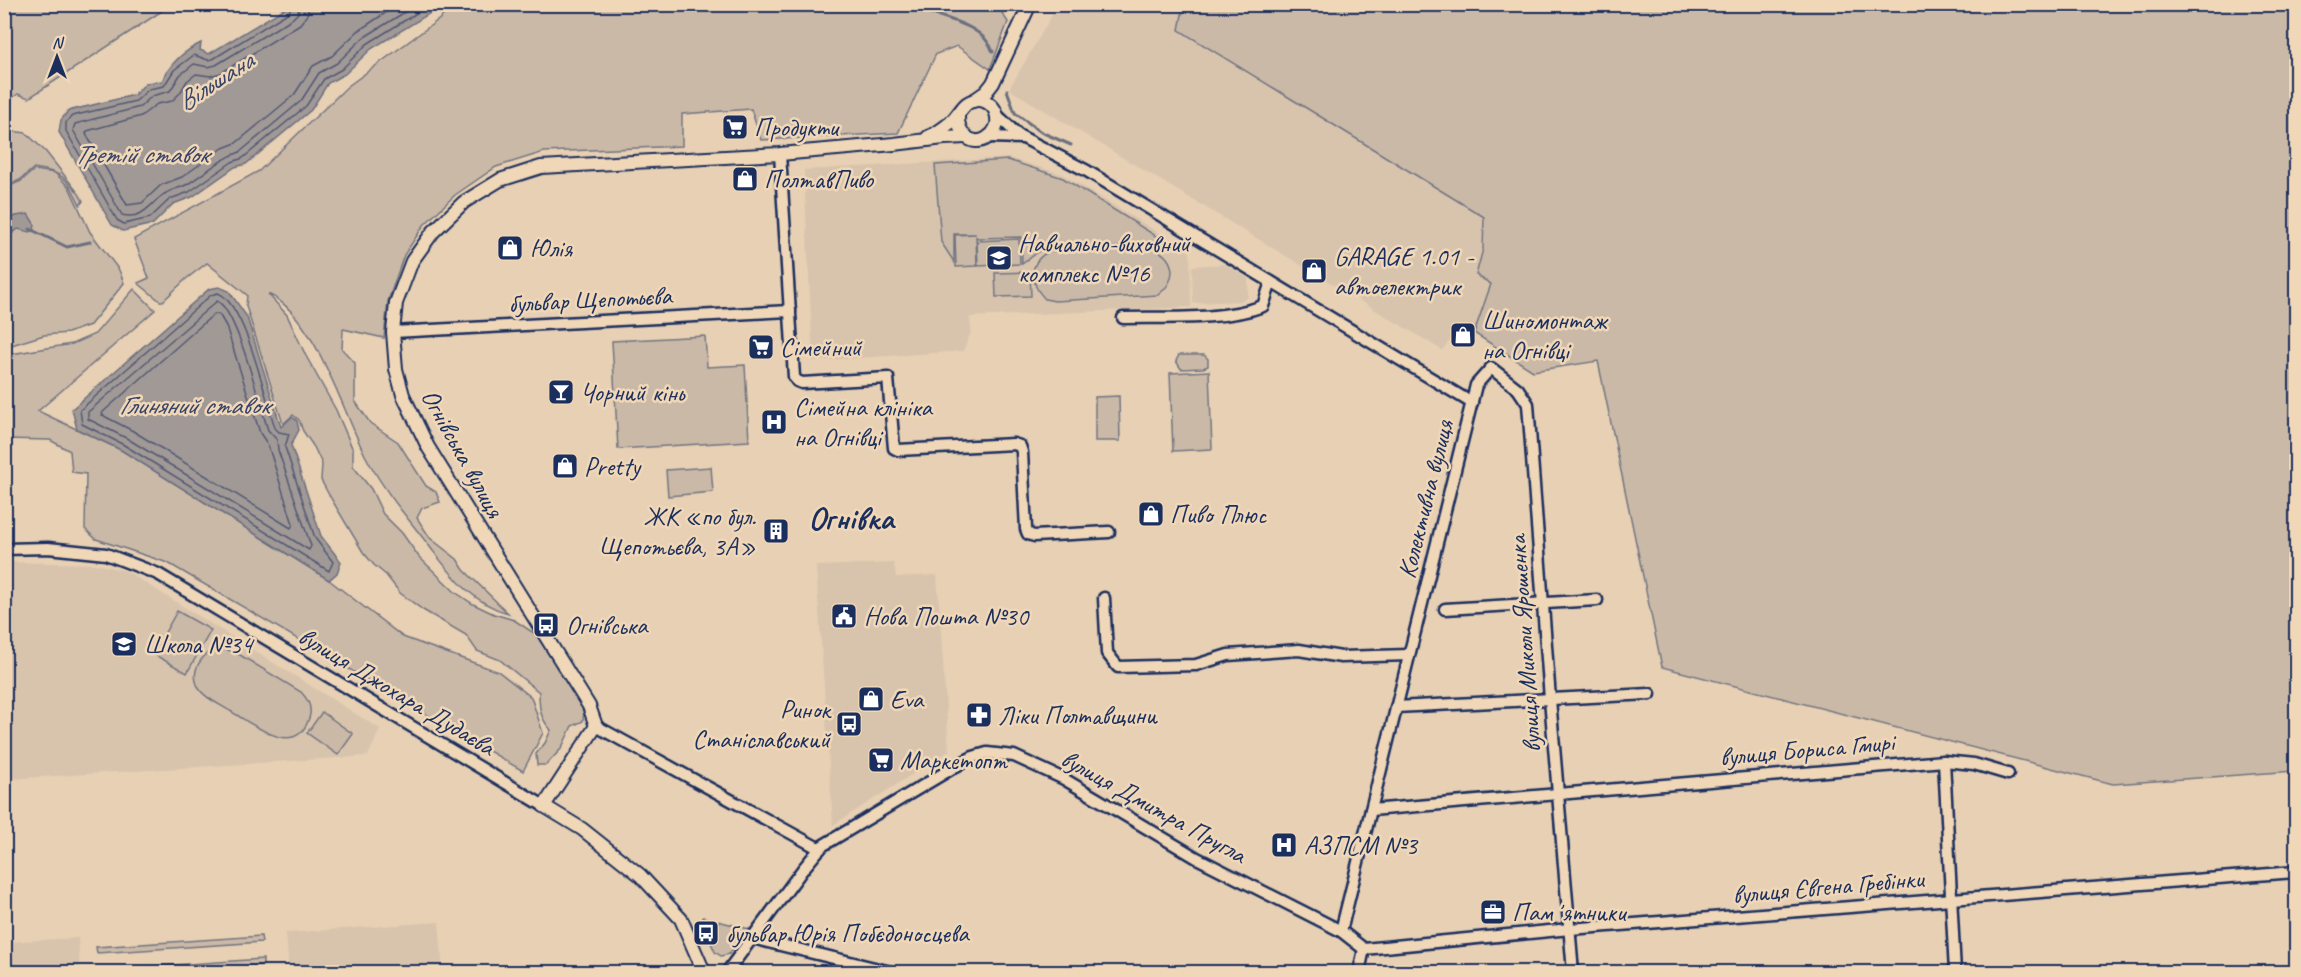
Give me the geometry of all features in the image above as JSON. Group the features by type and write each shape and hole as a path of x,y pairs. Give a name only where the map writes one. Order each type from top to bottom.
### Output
{"street":[{"path":"990,136 998,123 993,83 1030,4"},
{"name":"Огнівська вулиця","path":"894,144 939,132 958,116 961,109 986,92 993,83"},
{"path":"973,101 985,101 996,112"},
{"name":"Колективна вулиця","path":"996,112 1010,129 1087,171 1472,403 1341,931"},
{"path":"958,116 960,130 966,137"},
{"name":"Огнівська вулиця","path":"596,726 589,706 428,447 403,396 396,369 393,332 396,303 412,261 433,232 464,202 500,180 541,167 780,154 944,138 966,137 977,141 990,136"},
{"name":"Колективна вулиця","path":"990,136 1030,140"},
{"path":"780,154 794,377 797,381 802,383 888,378 894,448 898,450 1014,444 1020,446 1028,534 1034,536 1109,532"},
{"path":"1123,318 1250,311 1263,306 1271,282"},
{"name":"бульвар Щепотьєва","path":"393,332 790,311"},
{"name":"вулиця Миколи Ярошенка","path":"1472,403 1476,385 1491,369 1518,389 1528,404 1550,699 1574,972"},
{"name":"вулиця Джохара Дудаєва","path":"4,549 48,548 106,554 158,574 544,806 582,829 640,875 681,919 704,972"},
{"path":"1104,598 1107,654 1118,667 1196,665 1228,655 1299,650 1341,657 1409,655"},
{"path":"1445,609 1597,600"},
{"path":"1396,707 1650,694"},
{"path":"544,806 596,726 820,849"},
{"name":"вулиця Дмитра Пругла","path":"727,972 820,849 973,757 1000,753 1014,756 1064,779 1197,858 1341,931 1364,949"},
{"path":"1944,761 1956,972"},
{"name":"вулиця Бориса Гмирі","path":"1371,810 1944,761 1974,764 2008,774"},
{"name":"вулиця Євгена Гребінки","path":"1364,949 1570,929 2296,872"},
{"path":"752,938 891,972"},
{"path":"1359,972 1364,949"}],"shaded area":[{"path":"5,4 171,5 29,98 18,94 5,103"},
{"path":"996,4 1008,22 990,69 957,46 936,54 898,133 761,140 751,109 682,114 682,146 544,152 496,167 455,195 424,225 404,255 388,301 384,338 343,329 342,349 355,363 355,401 370,423 398,442 426,486 436,492 440,502 422,508 417,518 430,538 457,559 464,570 508,613 485,603 466,589 397,505 365,455 313,342 299,321 284,305 268,294 287,315 306,356 336,410 353,450 353,466 371,489 383,514 402,533 419,557 455,592 494,614 514,620 537,635 584,710 583,721 572,726 561,749 546,765 537,765 536,754 545,743 551,730 541,713 539,692 500,660 477,651 466,635 423,610 400,593 363,552 321,480 322,464 299,420 293,415 283,424 246,306 247,295 207,263 163,301 138,283 149,278 134,239 259,171 348,86 441,18 451,5"},
{"path":"1184,4 2296,5 2296,771 2113,784 1662,667 1598,361 1533,371 1474,333 1491,284 1476,275 1483,249 1484,217 1179,30"},
{"path":"1058,5 1184,5 1179,30 1484,217 1483,249 1476,275 1492,284 1474,333 1451,339 1442,350 1009,89"},
{"path":"11,131 26,133 46,152 79,194 83,201 80,205 68,182 52,172 34,168 20,180 5,186 5,134"},
{"name":"Навчально-виховний комплекс №16","path":"1008,158 1062,174 1190,252 1191,307 970,317 971,332 963,351 813,361 804,170"},
{"path":"1008,160 1063,178 1172,246 1042,249 1022,264 1021,237 977,238 976,236 977,266 956,267 955,235 976,234 954,234 954,262 941,242 935,165"},
{"path":"34,170 55,173 69,187 90,232 119,270 124,283 90,325 68,333 44,335 5,347 5,239 18,229 16,216 5,221 5,188 21,181"},
{"path":"1019,239 1020,264 978,266 977,241"},
{"path":"1149,247 1164,255 1172,268 1170,281 1158,295 1055,301 1045,299 1036,286 1033,273 1035,266 1043,255 1050,251"},
{"path":"1225,264 1248,278 1248,297 1240,301 1193,303 1192,266"},
{"path":"1030,272 1031,296 996,297 995,273"},
{"path":"134,289 155,310 38,411 121,450 329,580 403,637 499,672 531,697 543,733 523,771 168,563 96,539 85,529 86,474 72,472 70,451 50,440 5,439 5,355 72,344 95,334"},
{"path":"705,336 707,367 745,365 749,441 618,449 612,341"},
{"path":"1179,355 1204,355 1208,359 1208,366 1181,369 1176,361"},
{"path":"1209,371 1212,449 1173,451 1170,373"},
{"path":"1119,396 1120,441 1095,441 1095,397"},
{"path":"711,467 713,492 668,496 666,470"},
{"name":"Школа №34","path":"4,562 97,564 126,571 380,729 368,756 8,779 4,716"},
{"path":"894,563 896,577 937,575 949,751 833,825 816,566"},
{"path":"177,611 211,630 187,673 153,654"},
{"path":"220,648 235,652 301,692 308,702 310,713 301,732 293,737 271,734 210,699 200,690 195,677 198,664 207,654"},
{"path":"322,712 353,734 338,755 307,733"},
{"path":"703,917 749,929 729,954 721,956 715,952 702,922"},
{"path":"439,922 443,972 289,972 286,933"},
{"path":"261,936 262,942 97,953 96,947"},
{"path":"78,938 80,972 5,972 5,942"},
{"path":"263,959 263,965 151,972 98,972 98,970"}],"water":[{"name":"Третій ставок","path":"290,5 439,5 432,12 371,49 345,74 328,83 311,110 246,164 235,167 192,197 173,204 153,224 123,231 112,225 59,132 61,120 68,111 134,95 146,83 162,81 173,64 195,46 201,43 200,50 209,54"},
{"path":"28,214 35,225 34,230 30,232 18,229 5,239 5,221"},
{"name":"Глиняний ставок","path":"219,287 229,291 247,317 281,427 292,417 297,421 299,430 291,445 321,536 341,562 337,573 329,580 121,450 77,429 72,409 209,289"}],"waterway":[{"path":"908,4 957,22 979,33 993,52"},
{"path":"1007,90 1015,113 1041,132 1071,145"},
{"name":"Вільшана","path":"30,229 67,247 90,242"}],"place":[{"name":"Продукти","path":"735,127"},
{"name":"ПолтавПиво","path":"745,179"},
{"name":"Юлія","path":"510,248"},
{"name":"Навчально-виховний комплекс №16","path":"999,258"},
{"name":"GARAGE 1.01 - автоелектрик","path":"1314,271"},
{"name":"Шиномонтаж на Огнівці","path":"1463,335"},
{"name":"Сімейний","path":"761,347"},
{"name":"Чорний кінь","path":"561,392"},
{"name":"Сімейна клініка на Огнівці","path":"774,422"},
{"name":"Pretty","path":"565,466"},
{"name":"Пиво Плюс","path":"1151,514"},
{"name":"ЖК «по бул. Щепотьєва, 3А»","path":"776,531"},
{"name":"Нова Пошта №30","path":"844,616"},
{"name":"Огнівська","path":"546,625"},
{"name":"Школа №34","path":"124,644"},
{"name":"Eva","path":"871,699"},
{"name":"Ліки Полтавщини","path":"979,715"},
{"name":"Ринок Станіславський","path":"849,724"},
{"name":"Маркетопт","path":"881,760"},
{"name":"АЗПСМ №3","path":"1284,845"},
{"name":"Памʼятники","path":"1493,912"},
{"name":"бульвар Юрія Побєдоносцева","path":"706,933"}],"district":[{"name":"Огнівка","path":"851,518"}]}
